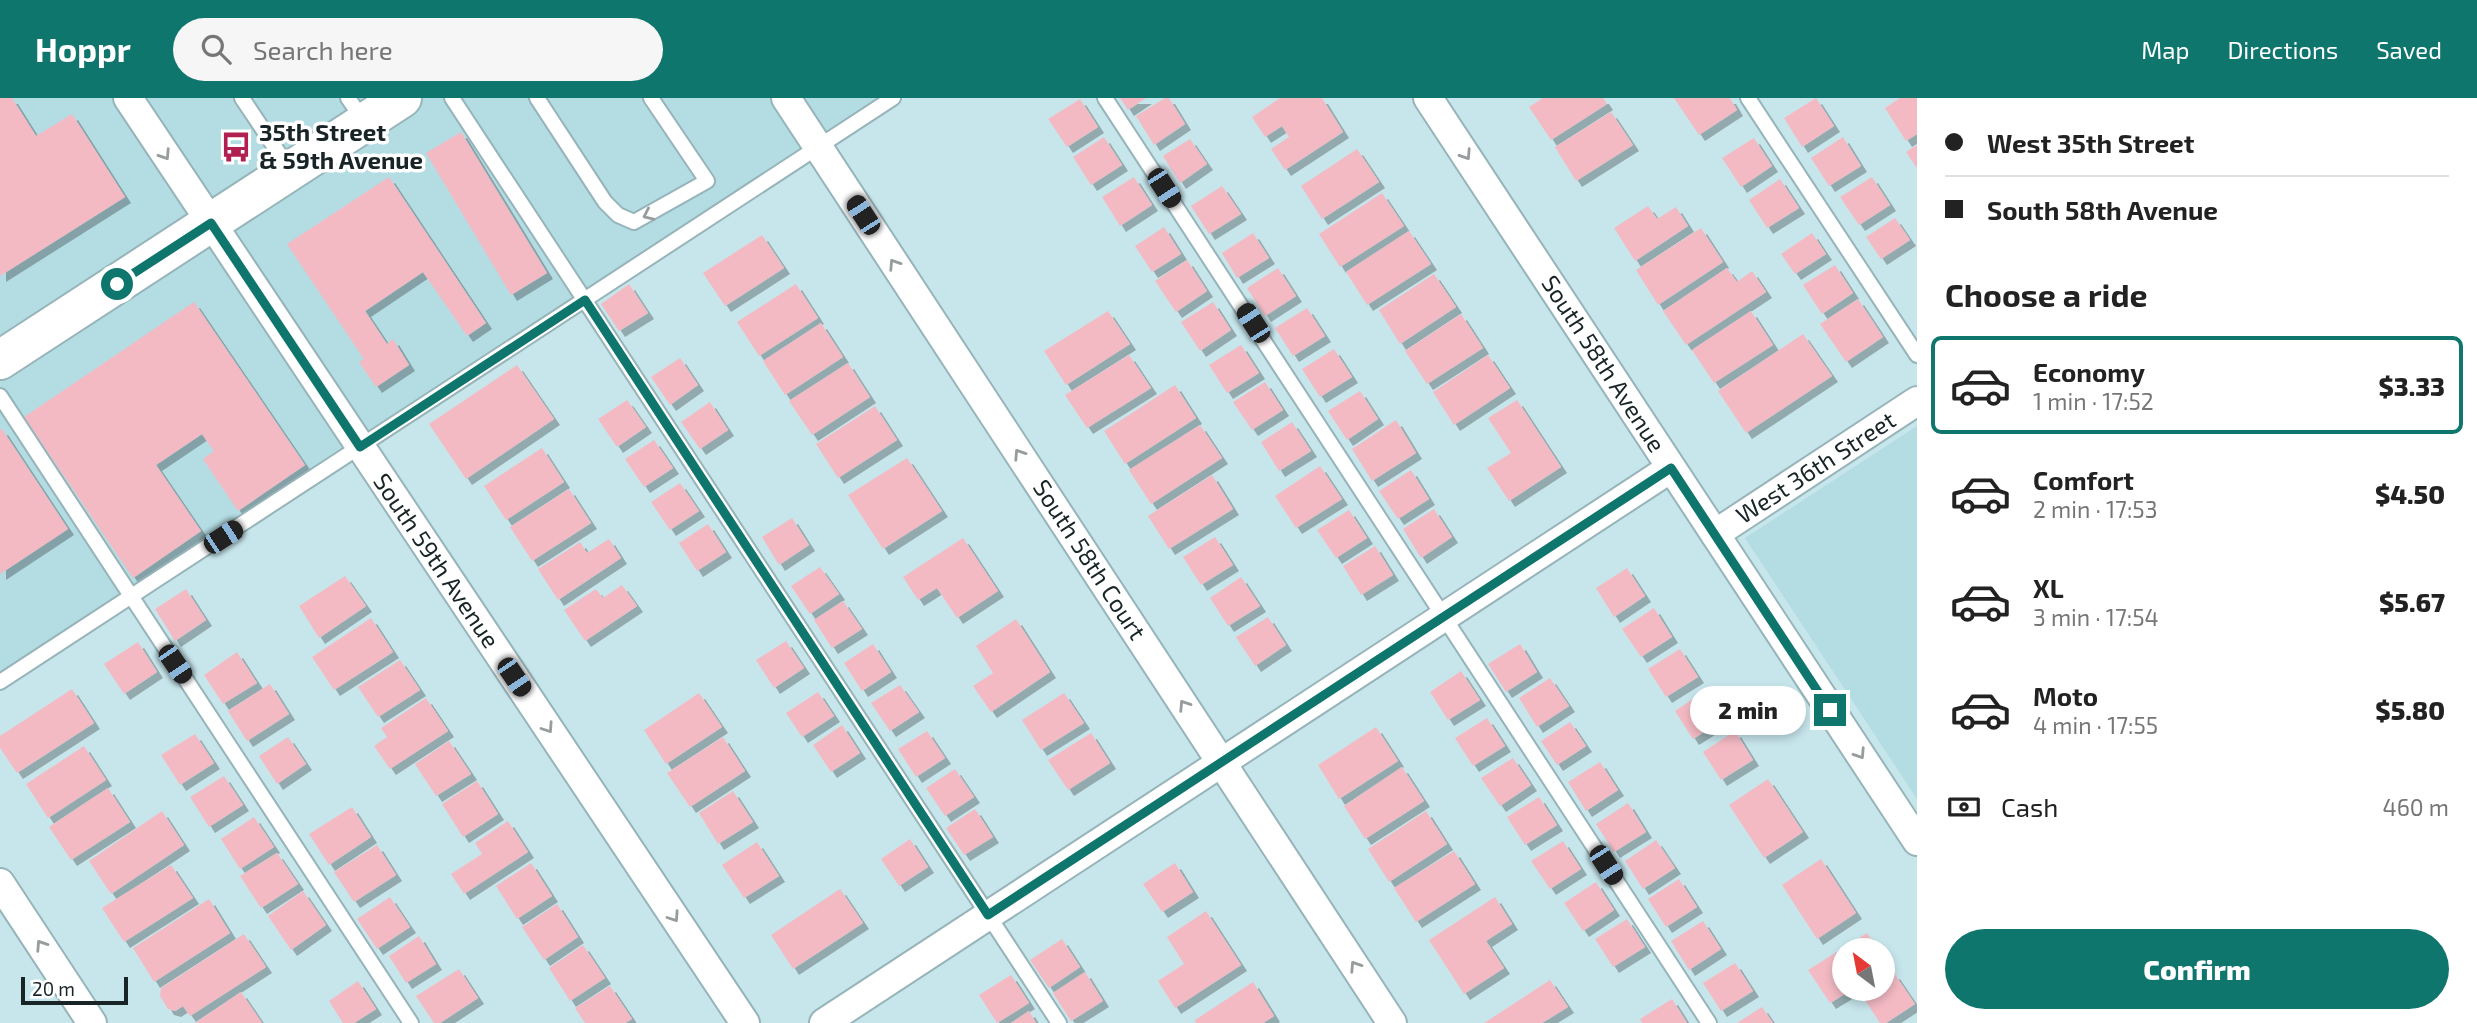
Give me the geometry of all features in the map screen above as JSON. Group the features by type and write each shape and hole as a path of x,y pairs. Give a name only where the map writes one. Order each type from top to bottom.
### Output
{"street":[{"name":"South 59th Avenue","path":"128,98 745,1023"},
{"path":"0,360 290,171 357,110 402,98"},
{"name":"South 58th Court","path":"786,98 1392,1023"},
{"name":"South 58th Avenue","path":"1428,98 1917,841"},
{"name":"West 36th Street","path":"1715,534 1917,401"},
{"path":"824,1023 1671,468"},
{"path":"0,883 92,1023"}],"lane":[{"path":"242,98 290,171"},
{"path":"452,98 1059,1023"},
{"path":"537,98 605,202 634,222 708,181 651,98"},
{"path":"0,682 893,98"},
{"path":"1105,98 1709,1023"},
{"path":"1748,98 1917,355"},
{"path":"0,396 411,1023"}],"shaded area":[{"path":"0,98 883,98 0,676"},
{"path":"1917,426 1917,799 1745,538"}],"building":[{"path":"0,98 12,98 36,136 72,114 125,197 0,276"},
{"path":"1120,98 1146,98 1128,110"},
{"path":"1169,98 1185,124 1154,145 1136,116"},
{"path":"1280,98 1322,98 1343,132 1285,170 1271,149 1289,137 1282,126 1265,137 1252,117"},
{"path":"1543,98 1603,98 1607,104 1551,140 1529,107"},
{"path":"1674,98 1730,98 1737,110 1699,135"},
{"path":"1816,98 1834,126 1802,147 1784,118"},
{"path":"1900,98 1917,98 1917,134 1906,141 1885,108"},
{"path":"1080,99 1098,127 1067,147 1048,119"},
{"path":"1611,112 1633,145 1576,181 1555,147"},
{"path":"461,132 547,273 511,295 426,153"},
{"path":"1104,137 1122,165 1091,185 1073,157"},
{"path":"1843,137 1861,166 1829,186 1811,158"},
{"path":"1754,138 1772,166 1741,187 1722,158"},
{"path":"1190,139 1207,164 1180,183 1163,156"},
{"path":"1917,145 1917,168 1906,152"},
{"path":"1357,149 1379,182 1322,219 1301,186"},
{"path":"389,177 486,323 467,336 423,272 365,311 387,344 393,339 409,365 376,387 359,362 364,359 287,244"},
{"path":"1134,177 1152,205 1120,226 1102,197"},
{"path":"1872,177 1890,205 1859,225 1840,197"},
{"path":"1780,179 1799,208 1767,228 1749,200"},
{"path":"1222,186 1241,214 1209,234 1191,206"},
{"path":"1382,193 1404,226 1340,267 1319,234"},
{"path":"1648,206 1657,219 1676,207 1688,226 1635,261 1614,228"},
{"path":"1895,218 1910,240 1881,259 1866,237"},
{"path":"1164,227 1181,254 1152,272 1135,246"},
{"path":"1701,228 1723,262 1658,305 1636,270"},
{"path":"1409,231 1431,264 1367,305 1346,272"},
{"path":"1253,233 1269,258 1237,278 1222,253"},
{"path":"1812,233 1826,254 1795,274 1781,254"},
{"path":"762,235 784,268 725,306 703,273"},
{"path":"1187,260 1207,291 1176,312 1155,281"},
{"path":"1835,265 1853,293 1822,314 1803,285"},
{"path":"1278,268 1296,296 1265,316 1247,288"},
{"path":"1727,268 1737,282 1752,271 1766,292 1686,345 1663,311"},
{"path":"1434,274 1456,307 1400,344 1379,310"},
{"path":"629,284 648,313 619,331 601,304"},
{"path":"796,284 818,318 759,356 737,322"},
{"path":"1858,299 1883,337 1846,362 1820,324"},
{"path":"194,302 305,465 238,511 203,459 214,451 202,434 156,465 201,531 133,578 24,417"},
{"path":"1213,302 1231,330 1200,351 1181,322"},
{"path":"1307,308 1325,336 1293,356 1275,328"},
{"path":"1108,311 1130,344 1066,385 1044,351"},
{"path":"1751,311 1773,345 1714,383 1692,350"},
{"path":"1461,314 1483,348 1427,384 1405,351"},
{"path":"821,323 843,357 785,395 763,361"},
{"path":"1803,334 1832,376 1746,433 1718,391"},
{"path":"1241,345 1259,373 1227,393 1209,365"},
{"path":"1334,349 1352,377 1320,397 1302,369"},
{"path":"1129,355 1151,388 1087,428 1065,395"},
{"path":"1488,355 1510,388 1454,425 1433,392"},
{"path":"680,358 698,385 670,405 651,377"},
{"path":"848,363 870,397 812,435 789,401"},
{"path":"517,365 554,419 466,479 429,424"},
{"path":"1265,382 1283,410 1252,430 1233,402"},
{"path":"1175,385 1196,418 1125,464 1104,431"},
{"path":"1360,391 1378,419 1347,440 1328,411"},
{"path":"627,400 646,427 617,447 598,419"},
{"path":"1517,400 1561,467 1509,501 1487,468 1511,453 1488,418"},
{"path":"710,402 728,430 700,449 681,422"},
{"path":"875,406 897,440 838,478 816,444"},
{"path":"1396,420 1416,453 1372,481 1352,449"},
{"path":"1292,422 1311,451 1279,471 1261,442"},
{"path":"1200,425 1222,458 1151,504 1129,470"},
{"path":"2,429 68,529 0,574 0,430"},
{"path":"654,440 673,468 644,487 625,459"},
{"path":"542,448 564,482 506,520 484,486"},
{"path":"907,458 942,511 883,549 848,495"},
{"path":"1320,466 1342,499 1296,528 1275,496"},
{"path":"1411,470 1429,499 1398,519 1379,491"},
{"path":"1212,475 1233,509 1169,549 1148,516"},
{"path":"680,483 699,511 670,530 651,502"},
{"path":"569,489 591,523 532,561 510,527"},
{"path":"1434,509 1452,537 1421,558 1403,529"},
{"path":"1349,510 1367,538 1336,558 1317,530"},
{"path":"792,518 809,545 779,565 762,537"},
{"path":"708,524 726,552 697,571 679,543"},
{"path":"1215,537 1233,565 1201,585 1183,557"},
{"path":"963,538 998,591 957,618 937,588 918,600 903,577"},
{"path":"609,539 621,558 558,600 538,569 580,542 587,553"},
{"path":"1375,546 1393,575 1361,595 1343,566"},
{"path":"820,567 839,594 810,614 791,586"},
{"path":"1627,568 1645,596 1614,617 1596,588"},
{"path":"345,576 366,606 319,638 299,606"},
{"path":"1241,577 1260,606 1228,626 1210,598"},
{"path":"622,585 637,606 585,641 564,610 596,589 603,598"},
{"path":"186,589 206,620 175,641 155,609"},
{"path":"843,601 862,629 832,648 814,620"},
{"path":"1654,608 1672,637 1641,657 1622,629"},
{"path":"1268,617 1286,645 1255,666 1236,637"},
{"path":"371,618 393,652 334,690 312,657"},
{"path":"1016,619 1050,672 991,712 973,686 993,673 976,646"},
{"path":"786,641 804,668 774,688 756,660"},
{"path":"138,642 157,672 124,694 104,664"},
{"path":"873,644 891,672 862,691 844,663"},
{"path":"1520,644 1537,672 1506,692 1488,664"},
{"path":"1680,649 1698,677 1666,697 1648,669"},
{"path":"237,652 257,683 223,704 204,675"},
{"path":"400,660 420,690 378,717 358,687"},
{"path":"1461,671 1480,700 1448,720 1430,692"},
{"path":"1550,678 1569,706 1537,727 1519,698"},
{"path":"270,684 289,714 247,741 228,711"},
{"path":"900,685 919,712 890,731 871,703"},
{"path":"72,689 94,723 17,773 0,748 0,736"},
{"path":"1706,690 1725,719 1693,739 1675,711"},
{"path":"818,692 834,716 802,737 786,713"},
{"path":"699,693 722,727 666,764 644,730"},
{"path":"1064,693 1084,723 1041,750 1022,720"},
{"path":"426,698 448,731 390,769 374,746 387,737 381,728"},
{"path":"1487,718 1505,746 1473,766 1455,738"},
{"path":"1570,722 1586,746 1557,765 1541,741"},
{"path":"842,725 860,753 831,772 813,745"},
{"path":"1376,727 1398,761 1339,799 1318,765"},
{"path":"927,731 945,758 916,777 898,749"},
{"path":"1735,731 1753,760 1721,780 1703,752"},
{"path":"1091,733 1110,763 1068,790 1048,760"},
{"path":"195,734 214,763 180,785 161,755"},
{"path":"288,737 306,764 277,784 259,756"},
{"path":"723,737 745,771 690,807 667,773"},
{"path":"449,741 471,774 436,796 415,764"},
{"path":"84,746 106,780 48,818 26,784"},
{"path":"1513,758 1531,785 1500,806 1481,778"},
{"path":"1600,762 1618,790 1586,811 1568,782"},
{"path":"1402,767 1424,801 1365,839 1344,806"},
{"path":"955,769 974,797 945,816 926,788"},
{"path":"224,776 243,805 209,827 190,797"},
{"path":"1768,779 1803,832 1764,858 1729,805"},
{"path":"477,781 498,814 463,837 442,804"},
{"path":"108,788 130,822 71,860 49,827"},
{"path":"733,791 753,822 718,844 699,813"},
{"path":"1539,797 1557,825 1525,845 1507,817"},
{"path":"1628,803 1646,832 1614,852 1596,824"},
{"path":"352,807 371,837 329,865 309,834"},
{"path":"975,809 993,837 964,855 946,828"},
{"path":"162,811 184,845 111,894 89,861"},
{"path":"1426,811 1447,844 1389,882 1368,849"},
{"path":"254,817 274,847 240,869 221,839"},
{"path":"508,821 528,852 464,894 451,874 482,854 475,843"},
{"path":"910,839 928,867 899,886 881,859"},
{"path":"1656,840 1675,868 1643,889 1625,861"},
{"path":"1563,841 1581,869 1550,889 1531,861"},
{"path":"757,842 779,876 744,898 722,865"},
{"path":"377,845 396,875 354,902 334,872"},
{"path":"1454,851 1475,884 1416,922 1394,888"},
{"path":"277,853 298,884 261,908 240,876"},
{"path":"1821,859 1856,913 1817,939 1782,885"},
{"path":"531,863 552,896 517,919 496,886"},
{"path":"1175,863 1193,892 1162,912 1143,884"},
{"path":"171,865 193,898 124,942 102,908"},
{"path":"1679,879 1697,907 1666,927 1648,899"},
{"path":"1596,882 1614,910 1583,931 1564,903"},
{"path":"840,889 863,923 793,969 771,935"},
{"path":"303,891 326,925 291,950 268,916"},
{"path":"390,897 410,927 377,949 357,919"},
{"path":"1495,897 1512,924 1486,941 1504,968 1464,994 1429,940"},
{"path":"209,899 230,933 154,982 133,948"},
{"path":"557,904 578,937 544,960 522,927"},
{"path":"1206,911 1241,965 1175,1008 1158,981 1184,964 1167,937"},
{"path":"1627,919 1645,947 1613,967 1595,939"},
{"path":"1703,921 1721,949 1689,970 1671,941"},
{"path":"244,934 266,967 190,1016 183,1006 175,1011 168,1009 160,996 161,988"},
{"path":"419,936 436,964 406,983 389,956"},
{"path":"1062,939 1080,967 1049,988 1030,960"},
{"path":"583,945 605,978 570,1001 549,968"},
{"path":"1832,955 1833,1001 1830,1003 1808,970"},
{"path":"1735,963 1753,991 1721,1011 1703,983"},
{"path":"459,969 478,998 440,1023 434,1023 416,996"},
{"path":"1085,972 1103,1001 1071,1021 1053,993"},
{"path":"1895,974 1915,1004 1886,1023 1880,1023 1866,1001 1895,1001"},
{"path":"1011,975 1029,1003 997,1023 979,995"},
{"path":"1550,980 1568,1007 1542,1023 1484,1023"},
{"path":"358,981 376,1009 354,1023 343,1023 329,1001"},
{"path":"1253,982 1274,1016 1263,1023 1196,1023 1195,1020"},
{"path":"610,986 632,1019 625,1023 585,1023 575,1008"},
{"path":"241,992 262,1023 195,1023"},
{"path":"1672,999 1687,1023 1642,1023 1640,1019"},
{"path":"1762,1007 1773,1023 1737,1023"},
{"path":"1029,1011 1036,1023 1011,1023"}],"place":[{"name":"35th Street & 59th Avenue","path":"236,147"}],"route":[{"path":"117,284 211,223 360,447 585,300 988,915 1671,468 1830,710"}]}
